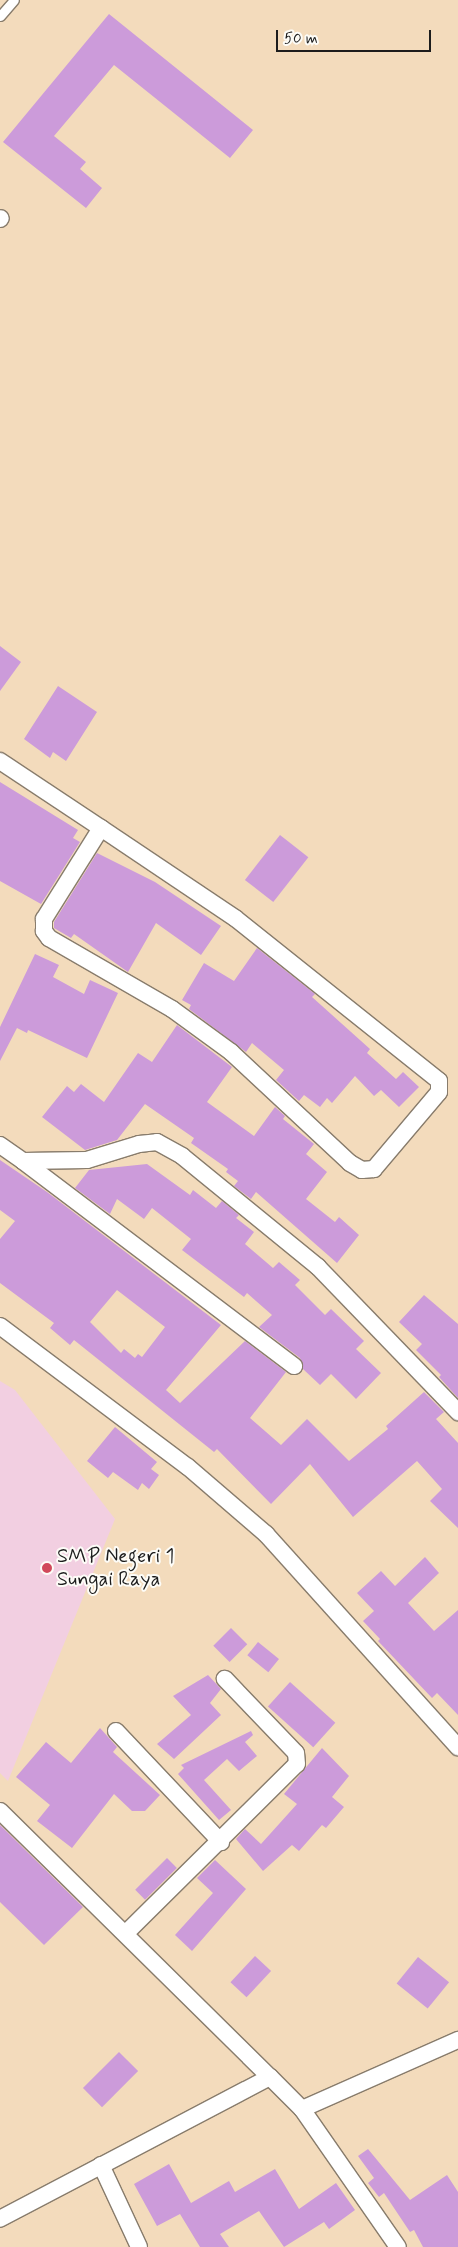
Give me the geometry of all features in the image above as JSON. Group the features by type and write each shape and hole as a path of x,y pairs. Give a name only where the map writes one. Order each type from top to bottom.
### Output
{"street":[{"path":"0,761 101,828 235,918 439,1081 440,1092 374,1170 362,1170 350,1163 232,1052 172,1009 49,938 44,932 44,919 101,828"},
{"path":"23,1161 87,1160 140,1144 157,1142 182,1156 318,1267 458,1412"},
{"path":"0,1145 294,1366"},
{"path":"0,1326 188,1467 266,1534 458,1748"},
{"path":"126,1933 222,1842 293,1768 298,1759 225,1679"},
{"path":"116,1731 222,1842"},
{"path":"0,1811 126,1933 302,2109 398,2247"},
{"path":"302,2109 458,2040"},
{"path":"0,2218 270,2077"},
{"path":"101,2165 139,2247"}],"lane":[{"path":"0,16 14,0"}],"shaded area":[{"name":"SMP Negeri 1 Sungai Raya","path":"0,1381 15,1390 115,1519 8,1781 0,1773"}],"building":[{"path":"109,14 253,130 230,158 114,65 54,136 86,162 80,169 102,188 86,208 3,142"},
{"path":"0,646 21,662 0,691"},
{"path":"58,686 97,712 66,761 53,752 50,758 24,739"},
{"path":"0,782 78,830 73,838 80,842 41,904 0,881"},
{"path":"280,835 308,857 273,902 245,880"},
{"path":"97,853 155,882 221,926 201,955 156,923 128,972 74,934 71,938 54,928 54,922"},
{"path":"257,948 315,994 312,997 370,1049 367,1053 396,1079 403,1072 419,1087 399,1107 381,1090 374,1096 355,1076 332,1103 327,1098 320,1107 304,1095 299,1101 276,1080 284,1070 252,1043 246,1052 189,1009 191,1005 182,1000 204,963 234,981"},
{"path":"35,954 59,965 53,977 84,994 90,980 118,993 87,1058 28,1030 27,1033 17,1028 0,1061 0,1027"},
{"path":"177,1025 232,1067 207,1102 254,1136 275,1107 285,1116 283,1119 314,1144 306,1154 327,1172 306,1199 335,1222 339,1217 359,1235 337,1263 256,1192 251,1199 234,1186 238,1181 226,1172 228,1169 191,1143 194,1138 145,1104 117,1140 85,1150 42,1117 67,1086 74,1092 81,1084 104,1102 138,1053 152,1062"},
{"path":"0,1160 47,1192 221,1325 166,1390 180,1403 245,1341 286,1372 250,1418 281,1445 307,1419 349,1461 388,1429 386,1426 424,1392 444,1412 436,1419 458,1443 458,1528 430,1501 442,1489 417,1461 353,1517 310,1464 271,1504 217,1449 214,1452 74,1340 70,1345 50,1328 54,1323 0,1283 0,1239 15,1221 0,1210","holes":["117,1290 165,1327 142,1357 138,1354 135,1358 124,1349 121,1353 90,1322"]},
{"path":"147,1164 190,1195 193,1190 216,1208 222,1201 239,1215 236,1218 254,1232 245,1244 273,1268 279,1262 300,1280 295,1285 325,1315 331,1309 364,1341 356,1349 381,1373 356,1399 331,1374 320,1385 303,1369 300,1358 259,1327 272,1315 247,1293 244,1297 182,1250 191,1239 152,1208 144,1219 117,1199 110,1214 75,1188 89,1170"},
{"path":"424,1295 458,1324 458,1398 439,1377 441,1375 416,1350 422,1344 399,1322"},
{"path":"115,1427 157,1462 151,1469 159,1475 149,1489 142,1483 138,1490 113,1472 108,1478 87,1461"},
{"path":"425,1557 439,1573 408,1603 434,1631 458,1610 458,1715 437,1693 432,1698 378,1641 380,1639 363,1621 374,1611 357,1593 381,1571 395,1586"},
{"path":"231,1628 247,1644 230,1662 213,1646"},
{"path":"258,1642 279,1659 268,1672 247,1655"},
{"path":"208,1675 221,1689 210,1703 221,1715 174,1759 157,1744 191,1715 173,1696"},
{"path":"290,1682 335,1723 313,1747 268,1707"},
{"path":"100,1728 117,1747 113,1752 160,1795 145,1811 132,1811 114,1794 72,1848 37,1821 50,1805 16,1777 46,1742 71,1763"},
{"path":"251,1731 253,1735 245,1742 257,1756 239,1771 227,1759 204,1780 231,1810 219,1820 178,1774 184,1768 181,1765"},
{"path":"322,1748 349,1776 332,1797 344,1807 326,1828 322,1825 299,1851 292,1845 263,1871 236,1839 245,1829 261,1844 297,1804 284,1794"},
{"path":"0,1825 83,1907 44,1945 0,1902"},
{"path":"167,1858 177,1868 145,1900 135,1890"},
{"path":"215,1860 246,1889 192,1951 175,1935 213,1893 197,1878"},
{"path":"255,1956 271,1971 247,1997 230,1982"},
{"path":"418,1957 449,1982 428,2009 397,1983"},
{"path":"119,2052 138,2071 102,2107 83,2088"},
{"path":"368,2149 410,2200 447,2175 458,2192 458,2247 423,2247 414,2230 410,2232 384,2193 379,2197 368,2183 374,2178 358,2156"},
{"path":"169,2164 191,2203 229,2181 235,2192 275,2169 299,2209 336,2183 355,2210 329,2229 324,2222 284,2247 259,2211 220,2234 229,2247 200,2247 180,2214 157,2226 134,2184"}],"place":[{"name":"SMP Negeri 1 Sungai Raya","path":"47,1568"}]}
